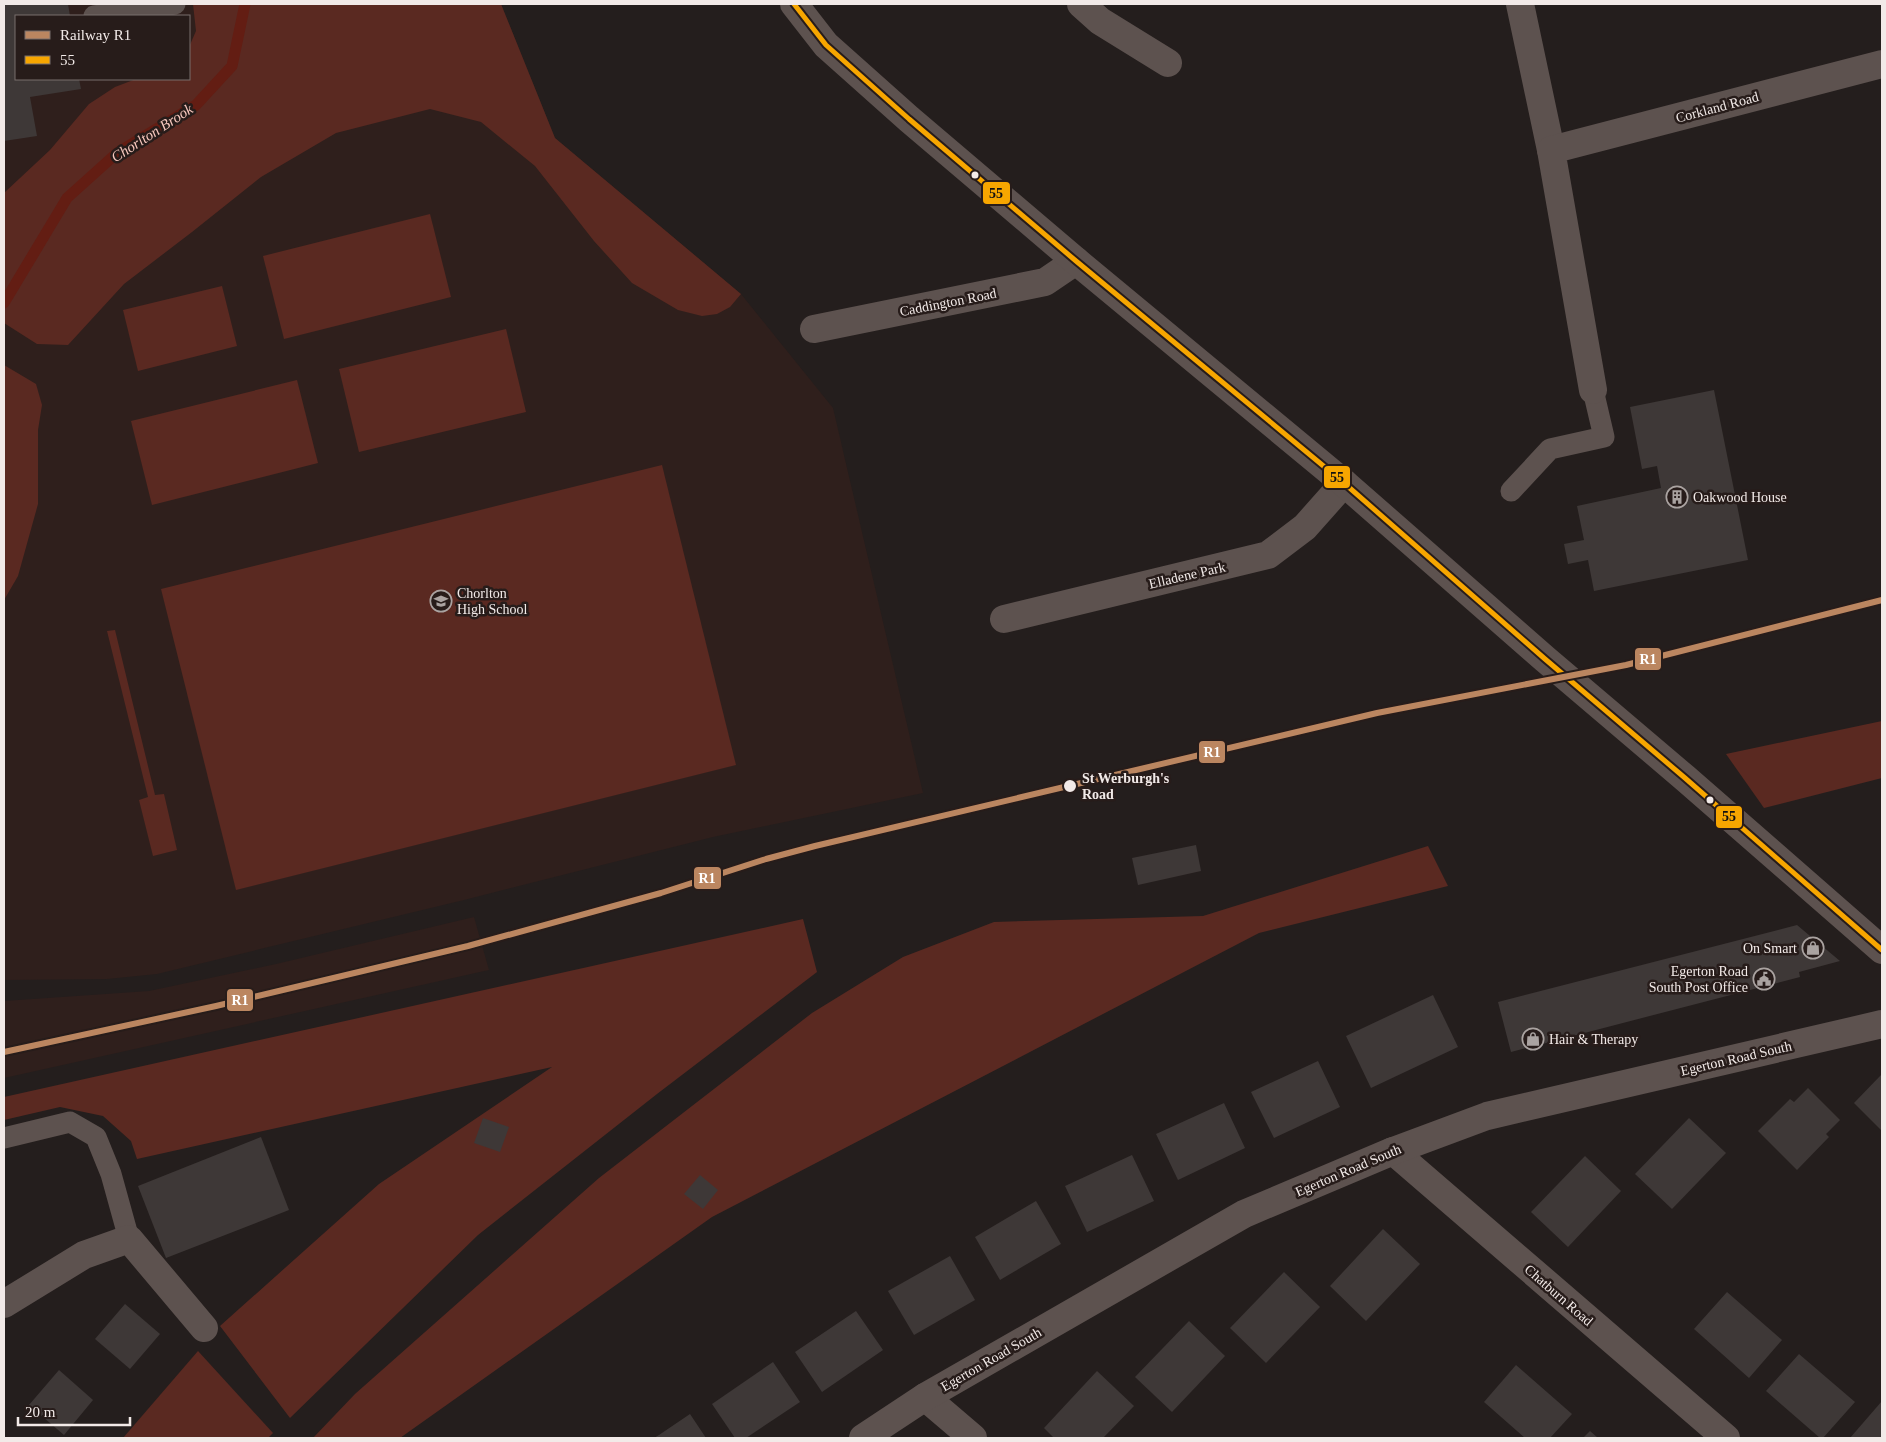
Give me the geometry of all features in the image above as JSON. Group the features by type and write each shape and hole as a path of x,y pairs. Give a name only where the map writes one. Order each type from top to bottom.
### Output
{"street":[{"path":"794,4 826,45 909,119 1076,261 1344,483 1882,950"},
{"path":"1081,4 1100,21 1168,62"},
{"path":"1520,4 1551,150 1594,390"},
{"name":"Corkland Road","path":"1551,150 1882,64"},
{"name":"Caddington Road","path":"814,329 1045,282 1076,261"},
{"name":"Elladene Park","path":"1004,619 1268,555 1305,527 1344,483"},
{"name":"Egerton Road South","path":"863,1438 925,1397 1244,1214 1393,1151 1487,1116 1882,1024"},
{"name":"Chatburn Road","path":"1393,1151 1726,1438"},
{"path":"4,1304 84,1255 128,1238 204,1328"},
{"path":"925,1397 973,1438"}],"lane":[{"path":"101,15 175,4"},
{"path":"1511,492 1550,449 1604,437 1594,390"},
{"path":"4,1138 70,1122 96,1137 111,1174 128,1238"}],"shaded area":[{"name":"Chorlton High School","path":"4,4 501,4 555,138 741,294 833,408 923,793 713,837 464,900 157,974 107,979 4,980"},
{"path":"193,4 501,4 555,138 741,294 730,307 717,314 702,316 678,310 632,283 594,241 535,166 481,122 430,109 336,133 261,177 124,284 68,345 37,344 4,323 4,193 50,150 89,104 115,87 133,80 190,80 190,45 196,31"},
{"path":"430,214 451,297 284,339 263,256"},
{"path":"222,286 237,346 138,371 123,310"},
{"path":"506,329 526,412 359,452 339,369"},
{"path":"4,365 36,384 42,405 38,430 38,504 18,576 4,600"},
{"path":"297,380 318,463 152,505 131,421"},
{"path":"662,465 736,765 236,890 161,589"},
{"path":"115,630 155,795 164,794 177,850 153,856 139,800 148,797 107,631"},
{"path":"1882,721 1882,778 1764,808 1726,754"},
{"path":"1428,846 1448,886 1259,933 712,1217 400,1438 313,1438 355,1394 599,1178 812,1013 903,957 994,922 1203,916"},
{"path":"474,917 489,970 4,1078 4,1001 149,991 276,964"},
{"path":"803,919 817,972 657,1094 478,1235 290,1418 220,1326 379,1184 552,1067 137,1159 131,1141 103,1116 60,1107 4,1120 4,1097"},
{"path":"198,1351 273,1433 268,1438 123,1438"}],"building":[{"path":"4,4 68,4 70,15 15,15 15,80 79,80 81,89 30,97 37,136 4,141"},
{"name":"Oakwood House","path":"1714,390 1748,560 1594,591 1588,560 1568,564 1564,544 1584,540 1577,506 1661,488 1657,466 1642,469 1630,407"},
{"path":"1196,845 1201,871 1138,885 1132,858"},
{"path":"1797,925 1840,961 1799,972 1800,977 1511,1052 1498,1002"},
{"path":"1433,995 1458,1047 1371,1088 1346,1036"},
{"path":"1318,1061 1340,1107 1274,1138 1251,1092"},
{"path":"1882,1074 1882,1131 1854,1103"},
{"path":"1808,1088 1840,1120 1826,1134 1829,1137 1797,1170 1758,1131 1790,1099 1794,1102"},
{"path":"1224,1103 1245,1148 1178,1180 1156,1134"},
{"path":"483,1118 509,1127 500,1152 474,1143"},
{"path":"1689,1118 1726,1153 1672,1209 1635,1174"},
{"path":"261,1137 289,1210 166,1258 138,1186"},
{"path":"1132,1155 1154,1201 1087,1232 1065,1186"},
{"path":"1585,1156 1621,1191 1568,1247 1531,1212"},
{"path":"700,1175 718,1190 703,1209 684,1194"},
{"path":"1036,1201 1061,1244 1000,1280 975,1237"},
{"path":"1383,1229 1420,1264 1366,1321 1330,1286"},
{"path":"950,1256 975,1300 914,1335 888,1291"},
{"path":"1284,1272 1320,1307 1266,1363 1230,1328"},
{"path":"1727,1292 1782,1340 1749,1378 1694,1329"},
{"path":"125,1304 160,1334 130,1369 95,1339"},
{"path":"856,1311 883,1350 822,1392 795,1352"},
{"path":"1189,1321 1225,1356 1172,1412 1135,1377"},
{"path":"1799,1354 1855,1402 1823,1438 1820,1438 1766,1391"},
{"path":"773,1362 800,1402 746,1438 735,1438 712,1404"},
{"path":"1516,1365 1572,1414 1550,1438 1525,1438 1484,1402"},
{"path":"59,1370 93,1400 64,1435 29,1405"},
{"path":"1097,1371 1134,1406 1103,1438 1054,1438 1044,1428"},
{"path":"1882,1401 1882,1438 1850,1438"},
{"path":"690,1414 706,1438 654,1438 659,1435"},
{"path":"1590,1431 1598,1438 1583,1438"}],"waterway":[{"name":"Chorlton Brook","path":"4,303 67,198 117,153 196,105 232,66 245,4"}],"rail line":[{"name":"R1","path":"4,1052 216,1006 468,946 661,893 766,859 815,846 1377,713 1626,665 1882,600"}],"transit line":[{"name":"55","path":"794,4 826,45 909,119 1076,261 1344,483 1882,950"}],"place":[{"name":"Oakwood House","path":"1677,497"},
{"name":"Chorlton High School","path":"441,601"},
{"name":"St Werburgh's Road","path":"1070,786"},
{"name":"On Smart","path":"1813,948"},
{"name":"Egerton Road South Post Office","path":"1764,979"},
{"name":"Hair & Therapy","path":"1533,1039"}]}
